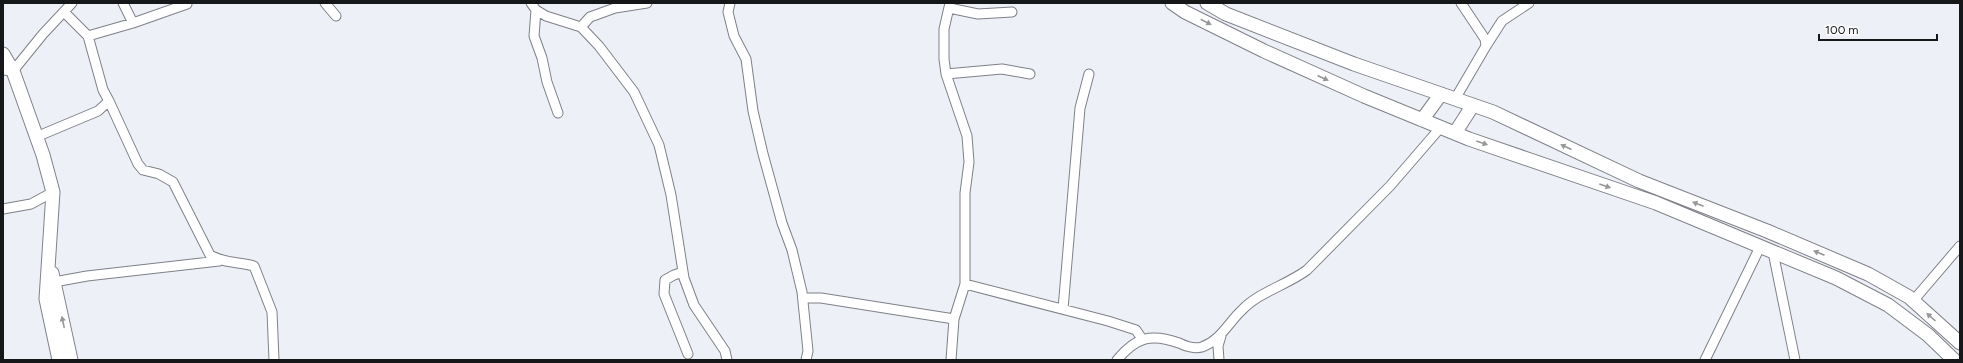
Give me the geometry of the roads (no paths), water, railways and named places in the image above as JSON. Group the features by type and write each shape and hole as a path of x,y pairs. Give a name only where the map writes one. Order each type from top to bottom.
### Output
{"main road":[{"path":"1172,3 1185,12 1264,51 1364,96 1455,133 1656,203 1836,278 1888,305 1928,335 1954,360"},
{"path":"1208,3 1226,14 1354,64 1493,112 1639,181 1767,231 1868,274 1913,301 1960,343"},
{"path":"3,54 8,70 36,136 53,192 46,299 59,360"},
{"path":"1422,120 1441,94"},
{"path":"1455,133 1473,106"},
{"path":"48,261 71,360"}],"street":[{"path":"8,70 72,3"},
{"path":"123,3 133,23"},
{"path":"325,3 336,16"},
{"path":"581,27 590,17 615,8 647,3"},
{"path":"730,3 728,12 734,36 746,59 753,111 763,154 782,223 792,250 803,298 808,351 806,360"},
{"path":"1461,3 1485,39 1486,46"},
{"path":"1455,99 1502,21 1529,3"},
{"path":"88,36 133,23 186,4"},
{"path":"951,360 954,319 965,284 965,193 969,162 967,136 946,74 944,29 950,5 978,14 1012,12"},
{"path":"533,7 546,16 581,27 599,46 634,92 659,145 671,195 683,272 694,305 725,351 726,360"},
{"path":"533,7 534,36 542,58 547,82 558,113"},
{"path":"64,12 88,36 103,90 138,164 144,170 159,174 173,182 210,255 219,261"},
{"path":"946,74 1002,69 1030,74"},
{"path":"1063,309 1080,108 1089,74"},
{"path":"36,136 98,111 109,101"},
{"path":"1117,360 1126,349 1142,339 1157,337 1186,346 1200,348 1214,342 1221,336 1236,316 1250,303 1293,280 1307,270 1390,186 1441,127"},
{"path":"3,209 31,204 53,192"},
{"path":"1913,301 1960,246"},
{"path":"1705,360 1760,247"},
{"path":"1773,252 1795,360"},
{"path":"54,282 87,276 219,261 239,262 254,266 272,312 274,360"},
{"path":"683,272 665,280 664,294 688,354"},
{"path":"965,284 1063,309 1136,330 1142,339"},
{"path":"803,298 821,298 954,319"},
{"path":"1219,360 1218,346 1221,336"}]}
